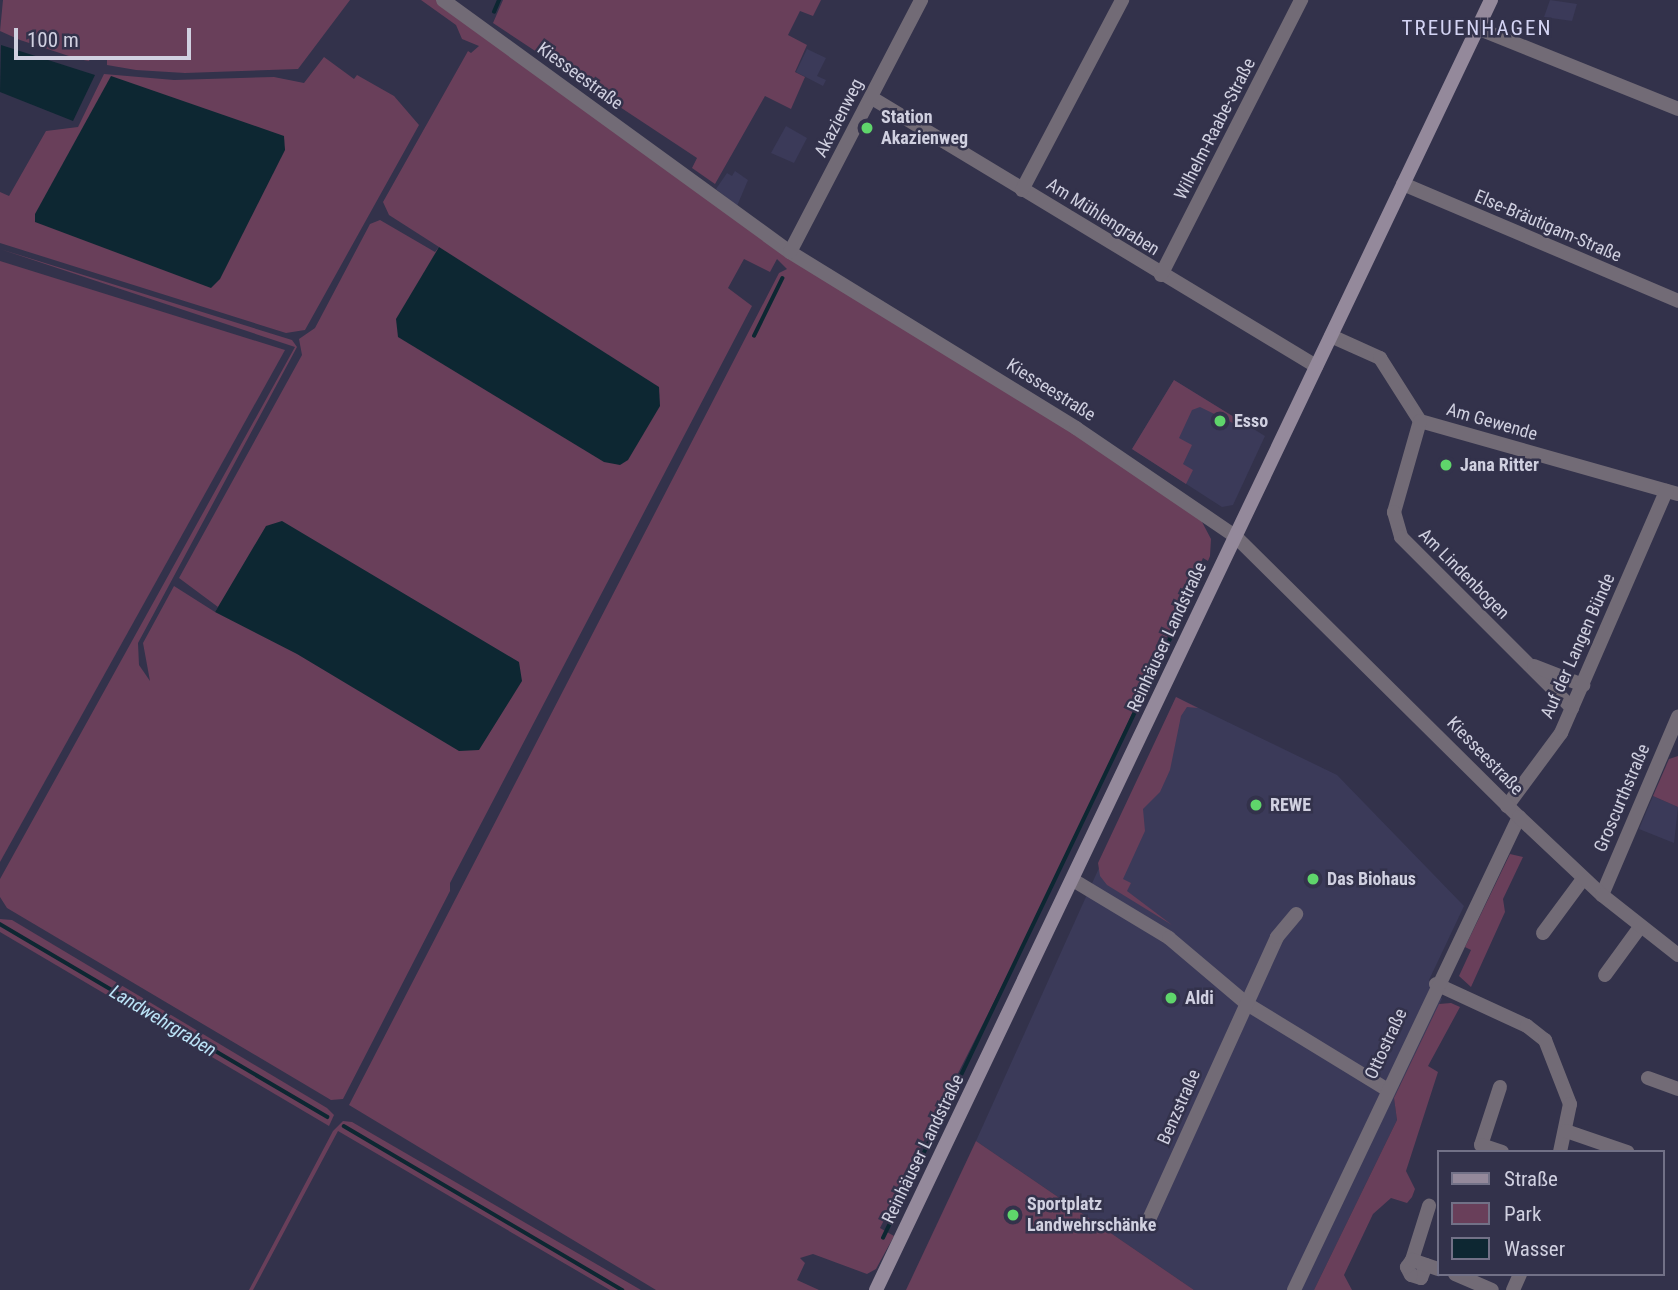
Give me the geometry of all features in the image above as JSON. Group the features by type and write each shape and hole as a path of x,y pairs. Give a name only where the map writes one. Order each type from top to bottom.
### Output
{"main road":[{"name":"Reinhäuser Landstraße","path":"876,1290 1491,0"}],"street":[{"name":"Kiesseestraße","path":"443,0 790,252 1076,428 1235,536 1507,806 1602,895 1678,956"},
{"name":"Akazienweg","path":"790,252 921,0"},
{"path":"1023,190 1122,0"},
{"name":"Wilhelm-Raabe-Straße","path":"1161,275 1301,0"},
{"path":"1477,28 1678,109"},
{"name":"Am Mühlengraben","path":"872,98 1161,275 1316,366"},
{"name":"Else-Bräutigam-Straße","path":"1404,184 1678,301"},
{"name":"Am Gewende","path":"1331,336 1380,359 1420,421 1672,492"},
{"name":"Am Lindenbogen","path":"1420,421 1394,512 1395,526 1415,555 1572,708"},
{"name":"Auf der Langen Bünde","path":"1507,806 1561,733 1672,492"},
{"name":"Am Lindenbogen","path":"1527,663 1583,685"},
{"name":"Groscurthstraße","path":"1602,895 1672,747 1678,717"},
{"name":"Ottostraße","path":"1294,1290 1386,1089 1519,817"},
{"path":"1543,933 1583,878"},
{"path":"1073,880 1169,938 1247,1004 1386,1089"},
{"name":"Benzstraße","path":"1146,1226 1277,937 1296,914"},
{"path":"1605,975 1640,926"},
{"path":"1436,984 1527,1026 1545,1040 1568,1094 1566,1131 1561,1150"},
{"path":"1648,1078 1678,1087"},
{"path":"1487,1150 1500,1087"},
{"path":"1566,1131 1621,1150"},
{"path":"1425,1264 1429,1206"},
{"path":"1460,1276 1492,1290"}],"shaded area":[{"path":"1550,0 1577,4 1572,21 1544,17"},
{"path":"807,49 826,58 817,76 826,80 823,86 796,72"},
{"path":"786,126 807,138 794,163 771,153"},
{"path":"735,171 748,180 737,206 716,189 727,173 732,176"},
{"path":"1174,380 1265,436 1233,505 1222,507 1132,449"},
{"path":"1176,697 1337,775 1464,906 1429,980 1442,999 1394,1098 1397,1120 1314,1290 1194,1290 976,1141"},
{"path":"1653,796 1678,807 1674,843 1639,829"}],"green space":[{"path":"3,0 350,0 298,69 185,73 107,65 107,60 91,56 89,61 78,59 20,40 0,31"},
{"path":"421,0 437,0 778,251 1077,434 1201,520 1211,539 1208,561 1203,558 1059,873 880,1228 894,1236 876,1269 867,1274 813,1254 800,1258 805,1263 797,1280 819,1290 656,1290 349,1105 779,273 787,269 777,259 770,272 744,259 728,288 752,306 450,883 450,891 343,1099 331,1100 7,908 0,897 0,879 295,347 0,249 292,340 297,347 138,643 139,665 150,681 143,643 174,586 215,612 218,607 179,578 302,355 299,339 315,328 370,224 380,220 435,252 439,247 389,215 383,202 468,51 471,53 479,46 462,39 456,25"},
{"path":"503,0 821,0 813,16 800,11 788,35 807,45 795,72 805,77 791,109 765,96 715,184 692,168 697,158 493,23"},
{"path":"324,57 354,79 357,75 394,96 419,125 305,330 286,333 0,243 0,192 9,196 46,131 78,127 104,74 174,80 274,77 304,83"},
{"path":"0,261 285,350 0,862"},
{"path":"1174,380 1247,425 1245,429 1200,407 1192,410 1179,438 1192,445 1183,464 1193,470 1186,484 1132,449"},
{"path":"1176,697 1198,708 1187,707 1181,716 1170,770 1160,792 1143,809 1145,831 1123,879 1131,883 1127,891 1172,925 1107,885 1100,876 1098,863"},
{"path":"1678,756 1678,807 1653,796 1669,759"},
{"path":"1510,854 1523,857 1503,899 1505,912 1471,987 1459,976 1471,950 1465,947"},
{"path":"0,919 12,920 327,1108 334,1115 329,1126 0,932"},
{"path":"1451,1003 1460,1007 1428,1066 1438,1072 1406,1171 1415,1189 1412,1197 1407,1203 1391,1198 1373,1214 1344,1275 1352,1290 1314,1290 1397,1120 1394,1098 1439,1004"},
{"path":"343,1121 352,1122 641,1290 610,1290 338,1131 253,1290 249,1290 333,1131"},
{"name":"Sportplatz Landwehrschänke","path":"976,1141 1194,1290 906,1290"}],"water":[{"path":"1,45 95,75 73,121 0,92"},
{"path":"111,76 284,136 285,150 220,279 211,288 35,222 35,214"},
{"path":"439,247 659,387 660,406 628,460 620,465 604,462 398,337 396,319"},
{"path":"282,521 519,662 522,681 479,750 459,751 297,654 215,612 266,526"}],"waterway":[{"path":"494,12 499,0"},
{"path":"754,336 782,279"},
{"path":"883,1238 1204,568"},
{"name":"Landwehrgraben","path":"0,924 327,1117"},
{"name":"Landwehrgraben","path":"344,1126 622,1290"}],"place":[{"name":"Station Akazienweg","path":"867,128"},
{"name":"Esso","path":"1220,421"},
{"name":"Jana Ritter","path":"1446,465"},
{"name":"REWE","path":"1256,805"},
{"name":"Das Biohaus","path":"1313,879"},
{"name":"Aldi","path":"1171,998"},
{"name":"Sportplatz Landwehrschänke","path":"1013,1215"}],"district":[{"name":"TREUENHAGEN","path":"1477,28"}]}
